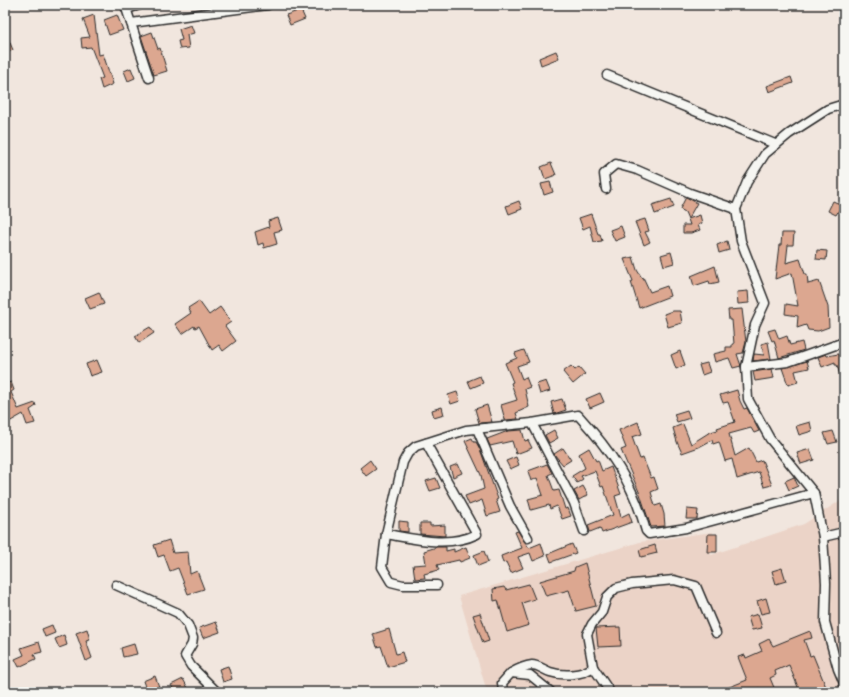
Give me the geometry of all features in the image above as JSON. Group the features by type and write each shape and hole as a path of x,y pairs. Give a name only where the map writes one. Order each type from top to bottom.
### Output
{"street":[{"path":"140,5 126,7 148,78"},
{"path":"131,23 238,6 246,9 268,5"},
{"path":"607,75 775,144"},
{"path":"844,104 828,109 775,144 765,154 747,182 736,209 741,242 765,303 755,325 746,367 748,399 770,439 814,494 822,537 826,583 825,622 838,669 844,683"},
{"path":"606,189 604,174 616,164 637,170 690,193 736,209"},
{"path":"746,367 788,362 844,342"},
{"path":"437,585 403,585 391,582 382,567 386,534 403,462 408,453 416,446 466,430 532,423 578,415 596,435 619,465 634,496 646,531 649,534 686,528 814,494"},
{"path":"532,423 574,503 584,531"},
{"path":"477,429 510,506 528,538"},
{"path":"386,534 430,542 467,539 477,534 426,443"},
{"path":"822,537 844,532"},
{"path":"610,692 593,667 587,634 592,624 602,612 607,597 616,588 632,584 674,580 696,586 716,633"},
{"path":"116,584 178,613 188,625 192,638 192,644 185,656 191,666 217,692"},
{"path":"502,692 502,682 522,667 534,665 563,675 588,671 593,667"},
{"path":"512,673 530,675 551,692"}],"shaded area":[{"path":"844,498 844,692 487,692 459,596 640,542 713,532 711,555 804,524"}],"building":[{"path":"301,10 305,19 290,25 286,15"},
{"path":"94,15 99,55 103,54 113,84 102,89 99,79 103,78 91,47 82,48 81,38 90,37 83,19"},
{"path":"117,15 123,30 109,35 104,20"},
{"path":"191,25 194,33 187,35 189,48 180,49 178,41 182,40 179,29"},
{"path":"5,31 13,50 5,53"},
{"path":"152,32 158,49 160,48 167,71 154,75 141,36"},
{"path":"556,51 559,58 541,65 539,58"},
{"path":"131,68 135,78 128,81 124,71"},
{"path":"791,77 793,83 769,92 767,86"},
{"path":"551,163 556,175 545,179 541,167"},
{"path":"550,182 553,192 544,195 541,184"},
{"path":"686,197 697,203 688,219 685,212 680,209"},
{"path":"671,199 674,207 655,214 652,205"},
{"path":"519,201 522,209 509,214 506,206"},
{"path":"833,201 844,206 844,211 839,210 836,215 828,211"},
{"path":"591,214 602,241 594,242 590,226 583,229 579,218"},
{"path":"700,215 702,223 698,225 700,230 691,233 683,233 683,225 690,225 688,219"},
{"path":"278,218 282,230 274,232 277,244 264,248 263,243 258,245 255,232 269,227 268,221"},
{"path":"645,219 649,231 645,232 650,242 644,245 635,222"},
{"path":"621,226 625,237 615,241 610,230"},
{"path":"782,233 794,233 793,245 788,245 786,263 800,259 805,274 807,274 808,284 819,281 828,307 829,327 818,331 808,330 806,325 797,328 798,316 785,314 786,304 798,306 792,273 775,279"},
{"path":"727,241 729,250 719,253 717,245"},
{"path":"817,250 827,251 826,260 816,259"},
{"path":"671,252 674,263 664,266 661,255"},
{"path":"633,257 637,270 642,278 643,277 650,292 667,286 670,296 639,308 631,282 633,281 624,259"},
{"path":"715,266 719,282 710,284 709,281 694,286 691,276"},
{"path":"748,291 749,303 738,304 737,292"},
{"path":"99,292 104,304 90,309 85,298"},
{"path":"199,301 209,315 220,307 231,322 225,326 236,341 223,351 219,345 212,350 199,326 195,328 194,326 182,334 175,324 191,313 188,308"},
{"path":"742,309 746,342 743,353 737,354 741,366 733,368 729,358 715,362 713,354 726,351 726,347 732,347 732,344 734,344 732,320 729,320 728,310"},
{"path":"672,311 680,311 682,323 668,327 664,314"},
{"path":"150,327 154,333 139,343 135,336"},
{"path":"775,329 779,339 787,336 790,345 802,342 804,350 779,358 774,340 772,341 768,331"},
{"path":"768,342 771,359 753,361 754,354 764,355 761,344"},
{"path":"524,350 529,362 517,366 522,379 526,377 530,387 525,389 529,407 516,413 518,419 505,420 501,405 517,400 511,383 513,382 505,363 517,358 515,353"},
{"path":"680,351 685,365 676,369 671,355"},
{"path":"844,353 844,381 842,382 835,362 822,367 818,357 826,354 827,356"},
{"path":"97,360 102,372 90,376 86,364"},
{"path":"807,361 809,368 795,371 798,382 788,385 782,368"},
{"path":"707,363 710,372 702,375 699,365"},
{"path":"571,366 575,370 579,367 585,374 573,384 563,372"},
{"path":"772,369 774,378 755,381 753,372"},
{"path":"480,376 483,383 471,388 468,381"},
{"path":"5,378 8,383 11,382 14,390 11,392 18,409 35,403 36,406 30,410 35,423 27,425 23,414 9,422 5,415"},
{"path":"546,381 550,391 540,394 537,384"},
{"path":"737,390 744,409 747,408 759,431 754,433 751,428 729,434 735,456 749,448 756,462 762,460 772,485 764,487 759,472 737,479 732,459 725,461 719,442 713,444 712,440 699,447 682,453 677,442 673,428 683,424 691,444 710,432 718,430 717,428 735,422 728,402 723,403 720,395"},
{"path":"457,392 460,401 451,404 448,395"},
{"path":"600,393 604,402 590,408 586,399"},
{"path":"562,399 566,410 554,414 551,402"},
{"path":"487,405 492,422 479,423 475,409"},
{"path":"442,407 444,415 434,418 432,410"},
{"path":"687,410 690,418 677,422 674,414"},
{"path":"638,422 642,434 632,437 640,459 643,458 651,478 654,477 658,489 651,492 655,506 661,504 665,526 651,527 640,494 621,450 626,448 619,430"},
{"path":"810,422 812,431 799,435 796,426"},
{"path":"522,430 525,441 528,440 532,448 516,454 512,441 490,446 487,439 508,431"},
{"path":"554,430 558,438 549,443 545,435"},
{"path":"833,431 837,442 828,444 824,433"},
{"path":"472,438 480,449 498,499 496,500 500,512 487,516 482,500 469,505 465,496 484,489 481,475 465,441"},
{"path":"563,448 571,460 563,465 554,454"},
{"path":"589,448 596,461 598,460 602,471 611,467 621,494 615,496 621,517 629,513 632,522 602,533 600,528 590,532 588,525 613,515 603,486 601,487 595,471 581,476 583,479 577,483 572,476 585,468 579,454"},
{"path":"810,449 814,460 801,464 797,453"},
{"path":"516,457 519,465 510,469 506,461"},
{"path":"370,460 376,469 366,476 360,468"},
{"path":"458,464 462,473 453,477 450,467"},
{"path":"547,464 552,473 548,475 554,491 559,490 565,509 568,508 571,516 562,519 557,506 550,509 549,505 531,510 528,499 543,495 537,478 531,481 528,471"},
{"path":"794,477 798,486 789,490 785,481"},
{"path":"436,478 440,488 430,491 426,481"},
{"path":"583,486 588,495 579,500 574,491"},
{"path":"687,509 698,510 697,519 686,519"},
{"path":"399,521 408,522 408,532 399,531"},
{"path":"420,523 430,523 430,526 445,525 445,536 420,534"},
{"path":"518,531 529,548 541,543 545,556 533,561 530,553 518,557 523,568 511,573 506,562 503,563 501,556 522,548 515,532"},
{"path":"708,534 717,534 717,552 707,552"},
{"path":"169,540 173,553 188,552 190,574 197,571 204,589 188,594 178,568 170,571 164,555 158,557 154,545"},
{"path":"572,544 576,553 551,562 548,554"},
{"path":"655,545 657,553 641,557 639,550"},
{"path":"437,547 446,547 446,551 454,549 454,552 466,547 470,558 460,562 459,560 437,565 439,570 424,574 425,578 415,579 413,565 426,564 424,551"},
{"path":"484,551 488,562 478,566 474,555"},
{"path":"585,563 596,606 576,611 569,590 546,596 540,581 574,571 575,567"},
{"path":"782,568 786,581 776,584 772,571"},
{"path":"529,584 535,599 522,603 529,625 507,632 498,600 494,601 493,589 504,587 506,590"},
{"path":"766,598 770,612 761,614 757,601"},
{"path":"480,613 489,641 483,643 473,615"},
{"path":"758,614 762,628 752,630 748,617"},
{"path":"216,622 220,632 203,638 199,628"},
{"path":"52,625 55,633 45,637 42,629"},
{"path":"620,627 621,646 598,647 596,628"},
{"path":"87,629 90,640 86,641 92,658 86,661 76,633"},
{"path":"389,629 396,654 402,652 405,662 388,667 381,646 377,647 373,634"},
{"path":"810,631 812,638 804,640 810,656 813,655 828,692 800,692 789,665 775,671 776,675 770,678 775,690 761,692 759,688 748,692 717,692 747,680 738,657 745,655 746,658 762,651 759,644 769,639 773,646"},
{"path":"64,635 67,645 59,648 55,639"},
{"path":"39,642 42,652 34,654 36,659 19,667 15,659 24,655 21,648"},
{"path":"134,644 137,654 123,657 121,648"},
{"path":"228,666 232,679 223,682 219,669"},
{"path":"155,676 161,692 147,692 143,681"},
{"path":"183,679 188,688 175,692 171,685"}]}
